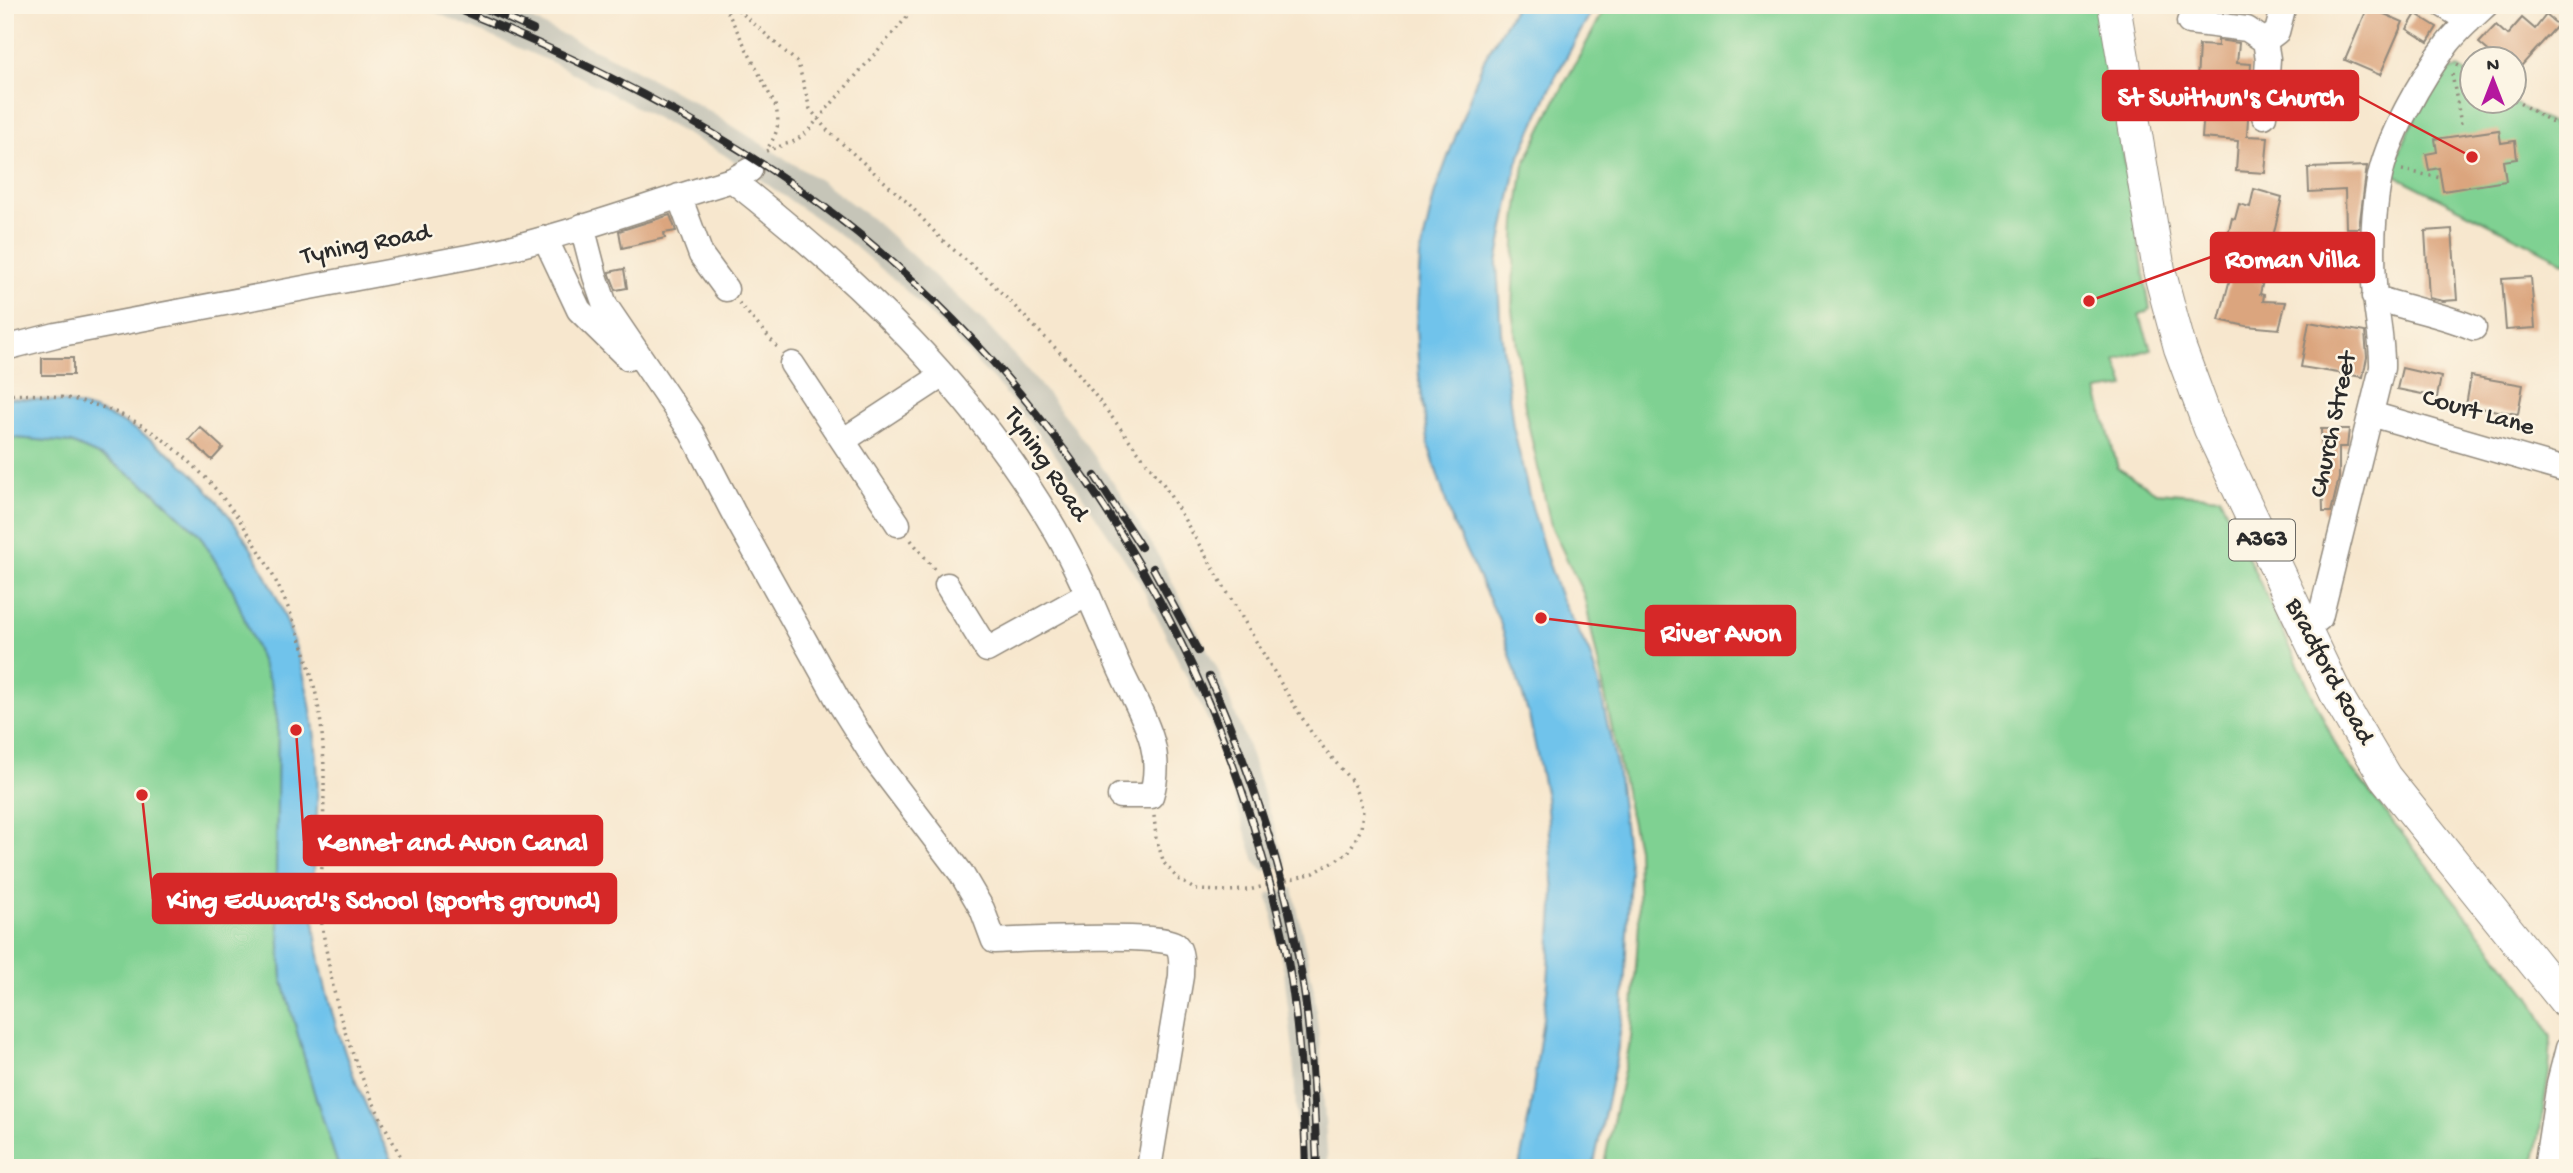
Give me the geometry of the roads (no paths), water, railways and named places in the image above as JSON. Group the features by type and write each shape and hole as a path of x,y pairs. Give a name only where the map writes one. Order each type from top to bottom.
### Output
{"main road":[{"name":"Bradford Road","path":"2114,5 2159,270 2180,348 2210,429 2337,696 2385,777 2567,998"}],"street":[{"path":"2265,41 2277,32 2284,5"},
{"path":"2444,5 2478,13"},
{"name":"Church Street","path":"2305,631 2320,618 2382,368 2383,342 2374,297 2373,239 2379,180 2399,125 2430,69 2449,41 2478,13"},
{"path":"2189,22 2247,29 2265,41 2268,59 2264,116"},
{"name":"Tyning Road","path":"5,348 56,335 475,256 546,240 741,175 891,317 943,375 1007,454 1055,528 1088,594 1130,693 1149,725 1157,780 1151,796 1121,796"},
{"path":"679,196 701,256 726,289"},
{"path":"582,226 594,276 605,305 692,433 739,524 839,702 876,761 961,873 982,909 994,941 1141,939 1177,945 1181,976 1149,1168"},
{"path":"546,240 579,310 663,392"},
{"path":"2374,297 2449,318 2474,328"},
{"path":"792,364 898,524"},
{"path":"844,440 943,375"},
{"name":"Court Lane","path":"2371,414 2568,471"},
{"path":"947,584 987,650 1088,594"},
{"path":"2546,1168 2559,1083 2568,1048"}],"water":[{"path":"1516,5 1595,5 1555,78 1517,163 1497,263 1501,332 1513,426 1546,556 1561,598 1589,652 1598,681 1617,768 1630,873 1623,1012 1616,1060 1593,1168 1519,1168 1548,983 1554,893 1546,797 1529,716 1500,622 1453,524 1429,447 1419,376 1416,328 1420,256 1435,192 1483,62"},
{"path":"5,398 68,403 92,409 149,438 189,470 224,508 253,552 277,599 296,648 309,698 316,748 313,891 321,968 346,1056 369,1113 396,1168 339,1168 314,1092 282,978 276,879 278,725 272,688 233,590 199,534 152,490 107,459 71,443 5,437"}],"railway":[{"path":"448,5 595,70 689,119 780,175 823,206 897,267 966,333 1029,405 1087,481 1138,562 1183,647 1221,735 1253,825 1278,913 1289,967 1301,1068 1306,1168"},
{"path":"478,5 533,30"},
{"path":"1095,476 1141,547"},
{"path":"1153,568 1198,651"},
{"path":"1209,677 1264,819 1293,929 1310,1041 1317,1168"}],"place":[{"name":"St Swithun's Church","path":"2472,157"},
{"name":"Roman Villa","path":"2089,301"},
{"name":"River Avon","path":"1541,618"},
{"name":"Kennet and Avon Canal","path":"296,730"},
{"name":"King Edward's School (sports ground)","path":"142,795"}]}
